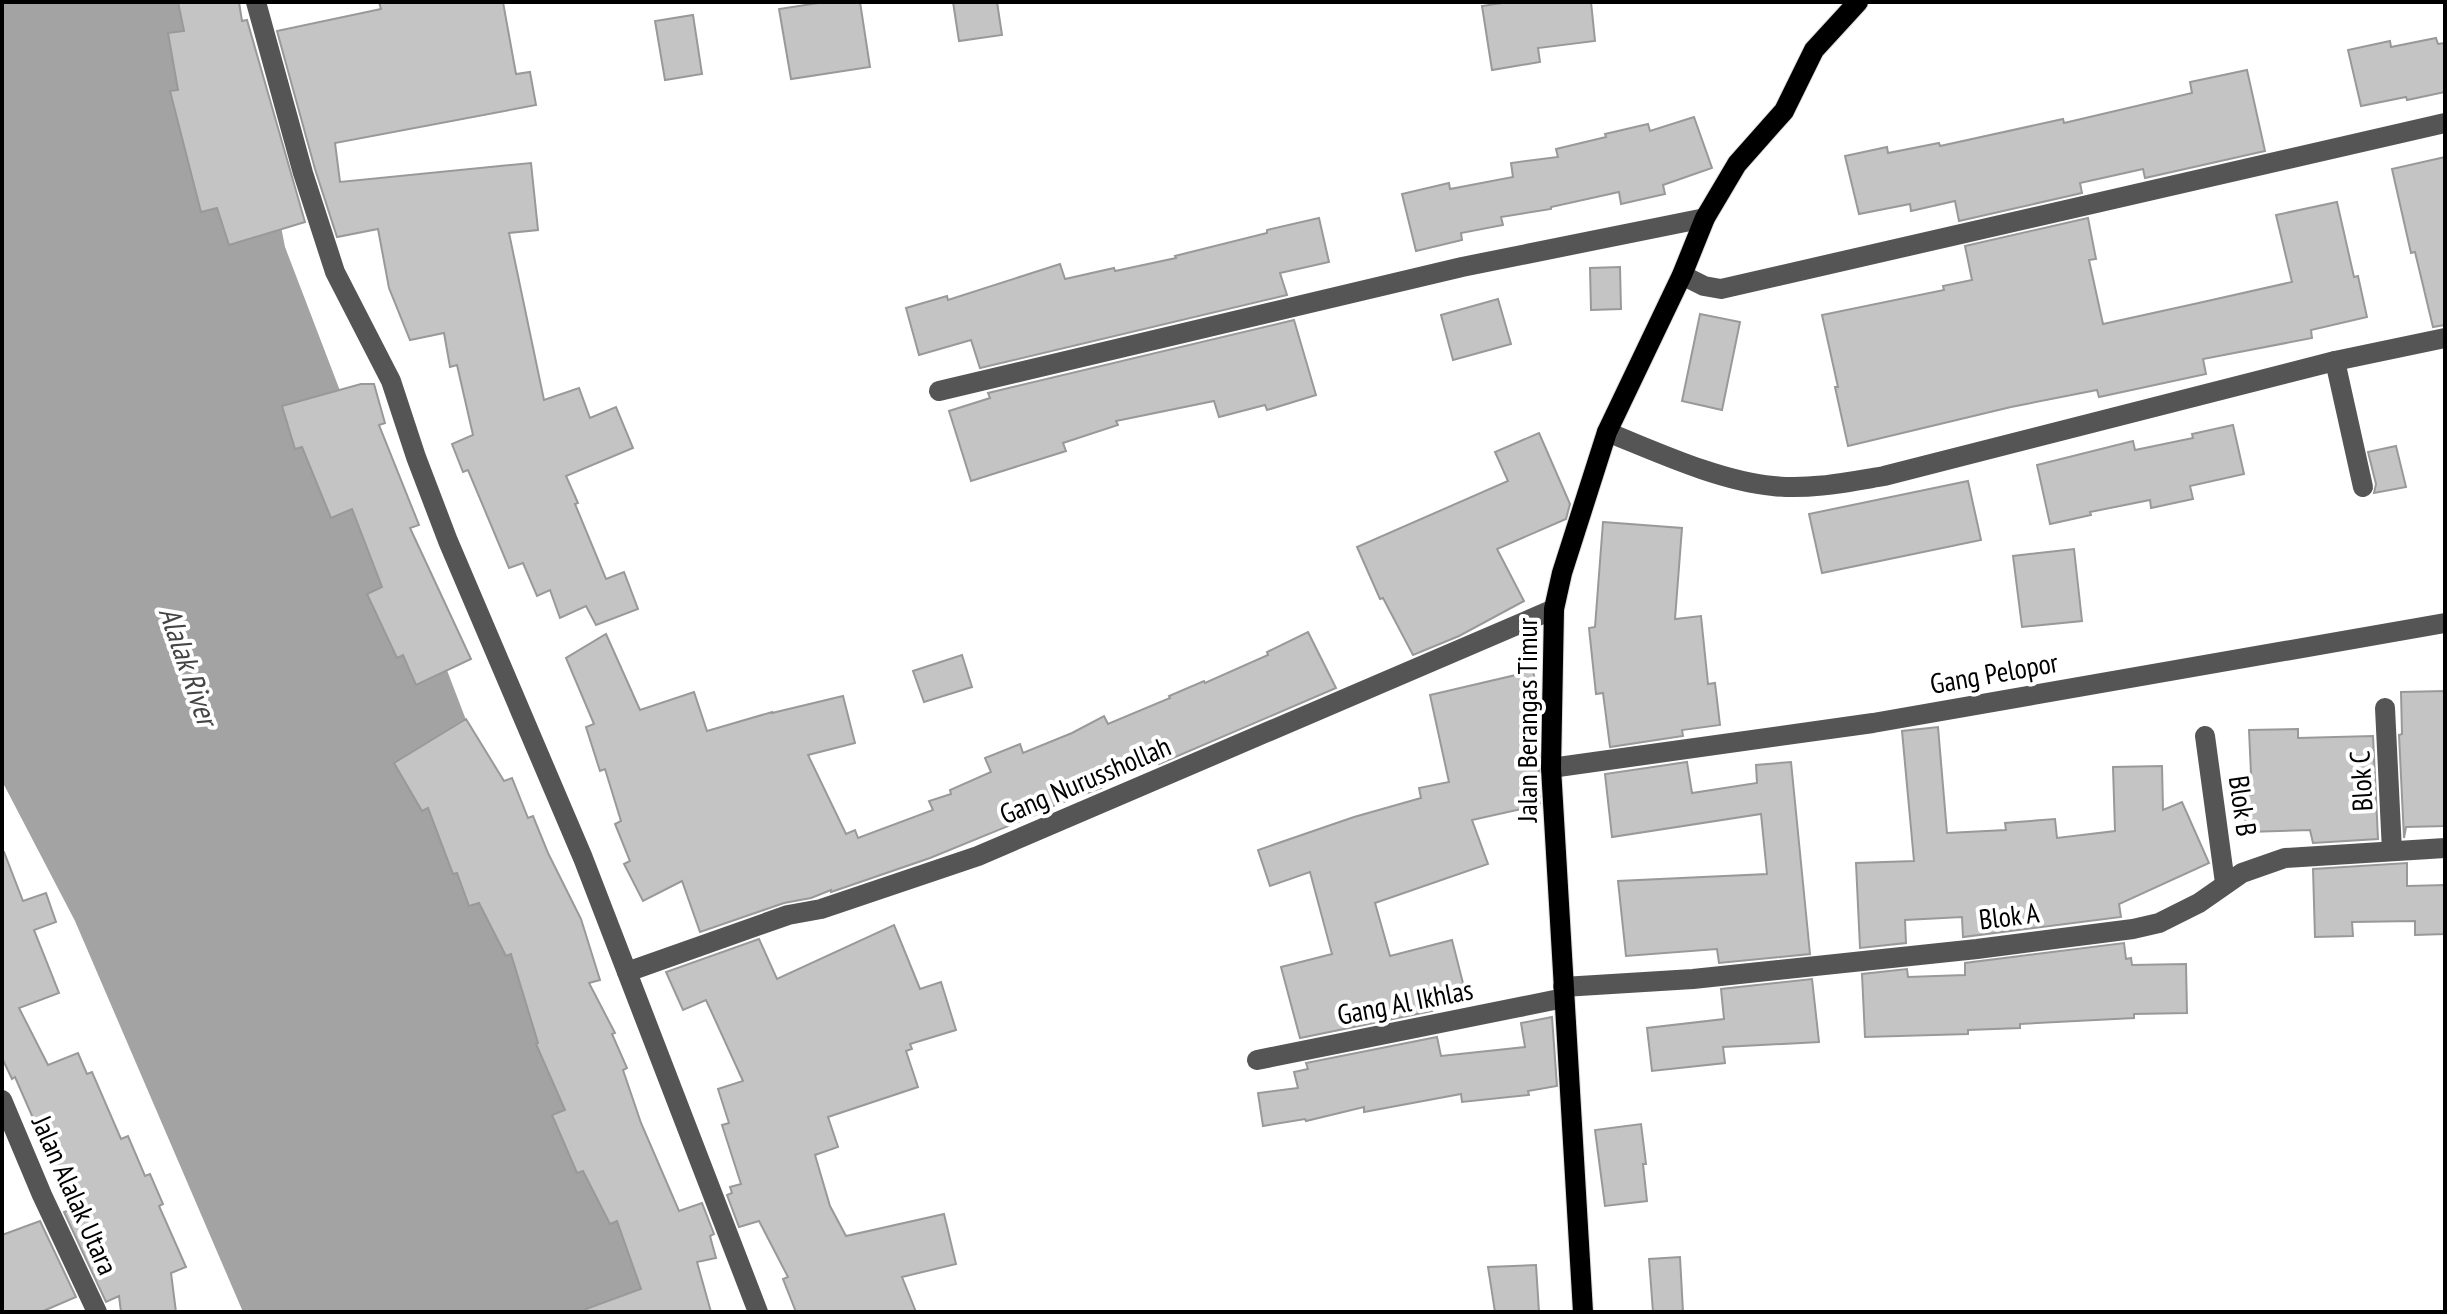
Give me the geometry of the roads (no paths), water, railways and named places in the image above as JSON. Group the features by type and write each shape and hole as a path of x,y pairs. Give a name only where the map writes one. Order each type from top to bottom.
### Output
{"main road":[{"name":"Jalan Berangas Timur","path":"1583,1312 1551,768 1554,609 1562,573 1607,432 1682,275 1705,218 1737,164 1784,111 1814,50 1858,2"}],"street":[{"path":"256,2 303,173 335,272 391,381 448,541 583,858 758,1312"},
{"path":"1682,275 1704,286 1721,289 2445,123"},
{"path":"939,391 1462,267 1705,218"},
{"path":"1607,432 1689,464 1754,484 1819,486 1884,476 2335,361 2445,338"},
{"path":"2335,361 2363,487"},
{"name":"Gang Nurusshollah","path":"627,972 788,915 821,909 978,856 1554,609"},
{"name":"Gang Pelopor","path":"1551,768 1873,723 2445,623"},
{"name":"Blok C","path":"2385,708 2392,851"},
{"name":"Blok B","path":"2205,736 2225,883"},
{"name":"Blok A","path":"1564,992 1977,949 2133,929 2159,923 2199,903 2242,873 2285,858 2445,848"},
{"name":"Gang Al Ikhlas","path":"1257,1060 1564,992"},
{"name":"Jalan Alalak Utara","path":"2,1100 97,1312"}],"water":[{"name":"Alalak River","path":"2,2 237,2 285,247 605,1083 704,1312 243,1312 75,921 2,781"}]}
